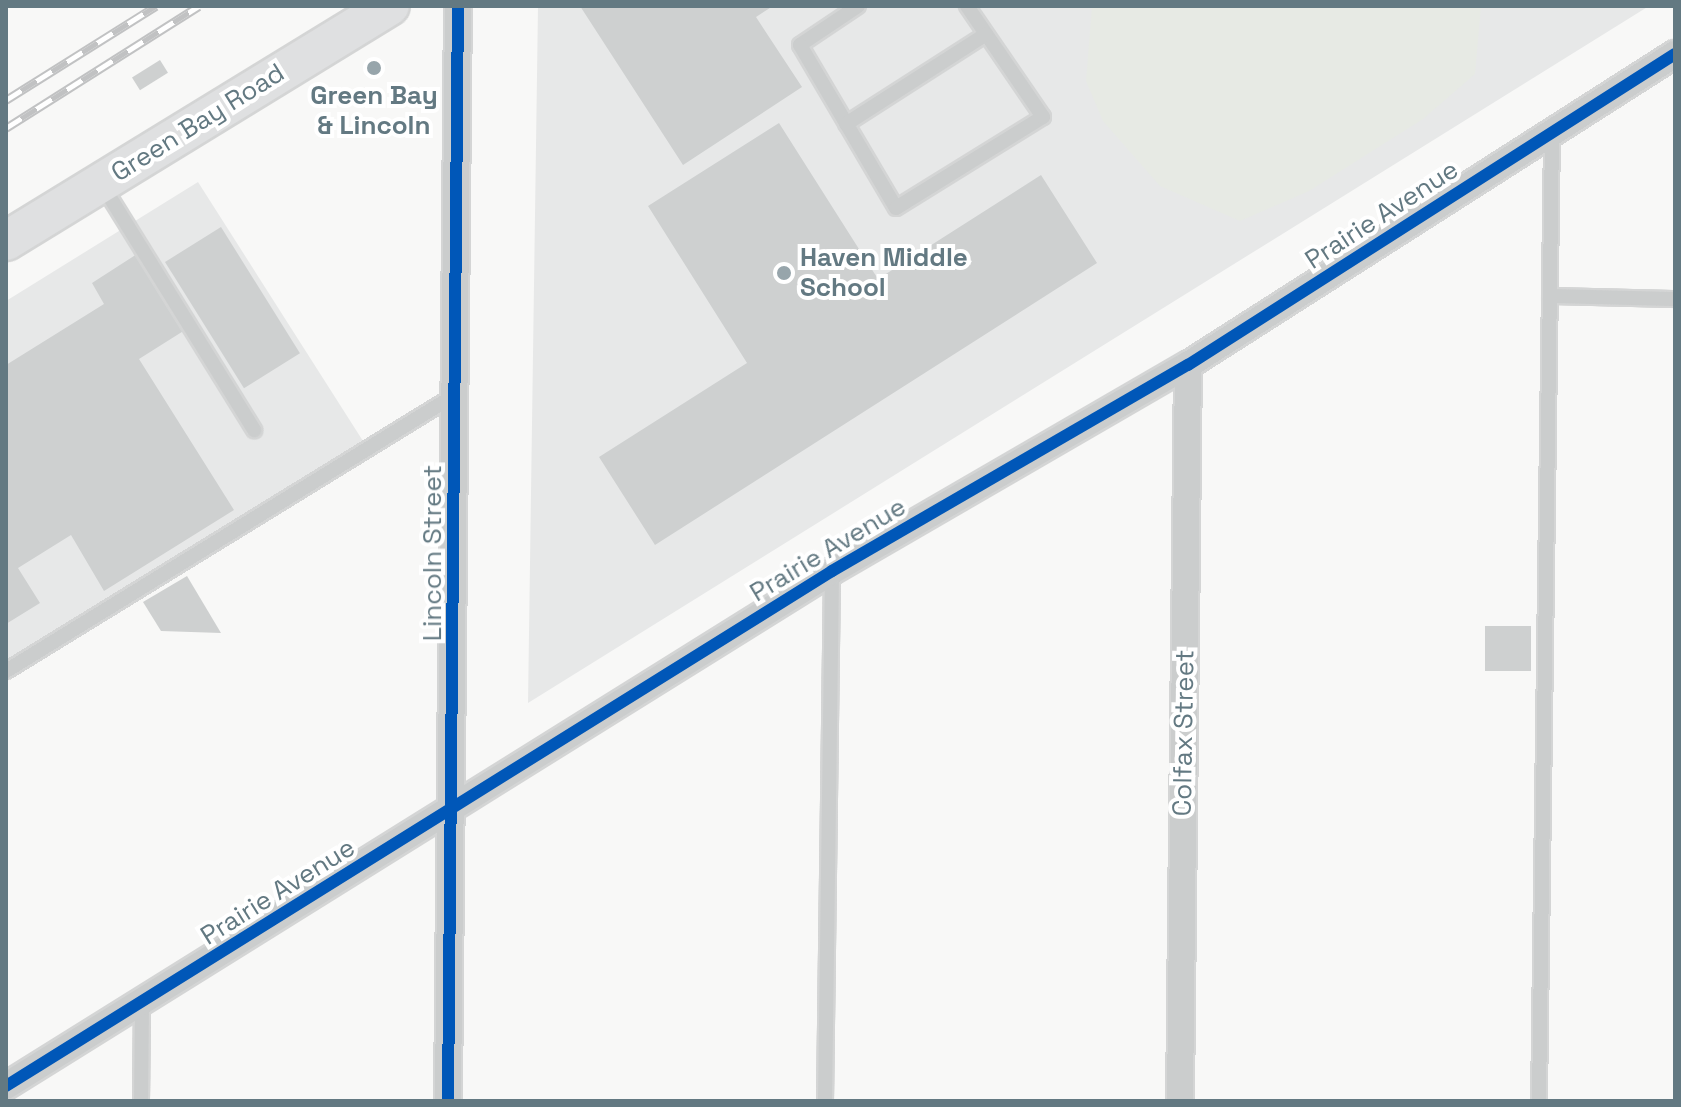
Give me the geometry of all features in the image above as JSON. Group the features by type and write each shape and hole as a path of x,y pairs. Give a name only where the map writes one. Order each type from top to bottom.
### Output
{"main road":[{"name":"Green Bay Road","path":"6,241 390,6"}],"street":[{"name":"Lincoln Street","path":"448,1101 458,6"},
{"name":"Prairie Avenue","path":"6,1086 832,571 1188,365 1675,54"},
{"name":"Colfax Street","path":"1180,1101 1188,365"}],"lane":[{"path":"858,6 800,45 896,208 1043,117 967,6"},
{"path":"846,124 986,34"},
{"path":"1539,1101 1552,132"},
{"path":"101,183 254,430"},
{"path":"1550,296 1675,299"},
{"path":"6,671 455,395"},
{"path":"825,1101 832,571"},
{"path":"141,1101 142,1001"}],"shaded area":[{"path":"538,6 1649,6 528,703"},
{"path":"1092,6 1481,6 1475,74 1423,119 1309,191 1240,221 1160,186 1103,121 1086,81"},
{"path":"198,182 370,452 6,679 6,301"}],"building":[{"path":"580,6 773,6 756,17 802,87 683,165"},
{"path":"160,60 168,73 140,90 132,77"},
{"path":"779,123 878,279 1041,175 1097,263 655,545 599,457 747,363 648,206"},
{"path":"221,227 300,353 244,388 165,262"},
{"path":"137,254 185,330 139,359 234,510 104,591 71,535 18,568 40,603 6,624 6,365 104,304 92,283"},
{"path":"187,576 221,633 161,631 143,602"},
{"path":"1485,626 1531,626 1531,671 1485,671"}],"railway":[{"path":"6,100 156,6"},
{"path":"6,128 199,6"}],"cycle path":[{"path":"448,1101 458,6"},
{"path":"6,1086 832,571 1188,365 1675,54"}],"place":[{"name":"Green Bay & Lincoln","path":"374,68"},
{"name":"Haven Middle School","path":"784,273"}]}
